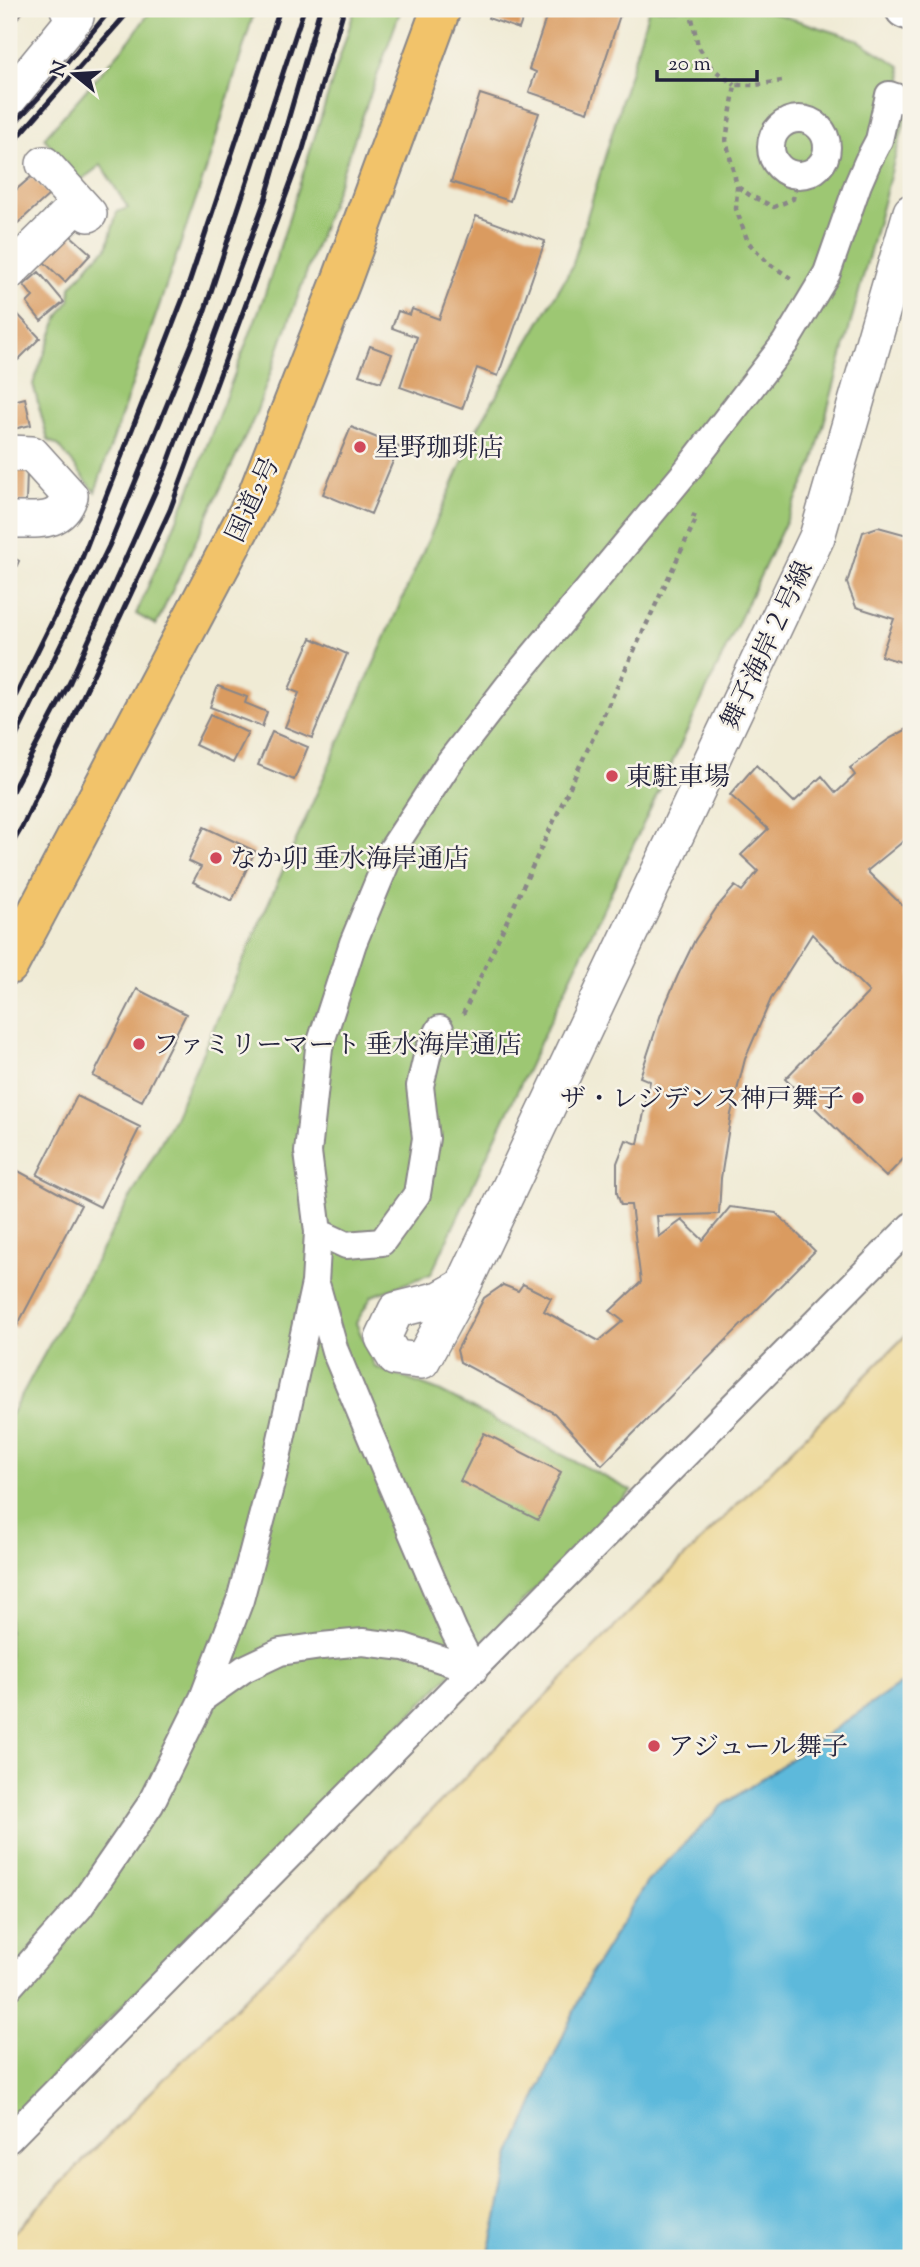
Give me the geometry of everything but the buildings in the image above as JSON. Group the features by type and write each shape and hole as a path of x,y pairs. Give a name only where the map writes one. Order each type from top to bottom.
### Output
{"highway":[{"name":"国道2号","path":"9,965 257,496 342,279 442,9"}],"street":[{"path":"9,99 76,17 68,9"},
{"path":"905,9 911,11"},
{"path":"9,1987 80,1907 150,1805 203,1698 240,1600 273,1476 316,1283 318,1232 308,1152 319,1048 353,943 391,851 448,765 509,685 659,504 785,343 827,273 867,161 880,140 889,94 911,102"},
{"path":"9,272 84,209 44,164"},
{"name":"舞子海岸２号線","path":"463,1286 817,537 911,212"},
{"path":"9,453 32,454 70,496 66,509 54,518 9,520"},
{"path":"318,1232 346,1245 382,1242 417,1194 426,1139 420,1086 428,1052 440,1029"},
{"path":"9,2139 911,1226"},
{"path":"316,1283 335,1351 454,1630 474,1670"},
{"path":"203,1698 244,1669 280,1652 322,1646 363,1642 404,1647 474,1670"}],"path":[{"path":"690,9 698,46 713,69 735,85 782,81"},
{"path":"735,85 726,140 737,186 736,209 748,242 768,263 793,280 820,286"},
{"path":"737,186 774,207 793,199 797,176"},
{"path":"440,1029 460,1022 697,517 659,504"}],"green space":[{"path":"152,9 255,9 207,167 95,492 59,446 48,440 33,384 59,316 70,300 71,287 107,248 117,212 128,208 101,165 80,181 44,138 129,41"},
{"path":"355,9 401,9 255,416 156,625 136,614 191,487 264,297"},
{"path":"649,9 761,9 856,39 900,66 908,109 813,464 431,1274 372,1296 356,1323 375,1367 439,1391 632,1491 9,2120 9,1418 173,1120 477,429 572,267"}],"sand":[{"name":"アジュール舞子","path":"911,1330 911,1682 899,1685 722,1806 647,1882 591,1973 511,2154 488,2258 9,2258 9,2237"}],"water":[{"path":"911,1682 911,2258 488,2258 511,2154 591,1973 647,1882 722,1806 899,1685"}],"railway":[{"path":"9,129 40,96 111,9"},
{"path":"9,147 131,9"},
{"path":"9,709 77,571 189,283 280,9"},
{"path":"9,751 109,546 202,319 304,9"},
{"path":"9,797 70,682 166,468 265,200 320,9"},
{"path":"9,849 22,827 170,510 303,149 344,9"}],"place":[{"name":"星野珈琲店","path":"360,447"},
{"name":"東駐車場","path":"612,776"},
{"name":"なか卯 垂水海岸通店","path":"216,858"},
{"name":"ファミリーマート 垂水海岸通店","path":"139,1044"},
{"name":"ザ・レジデンス神戸舞子","path":"858,1098"},
{"name":"アジュール舞子","path":"654,1746"}]}
